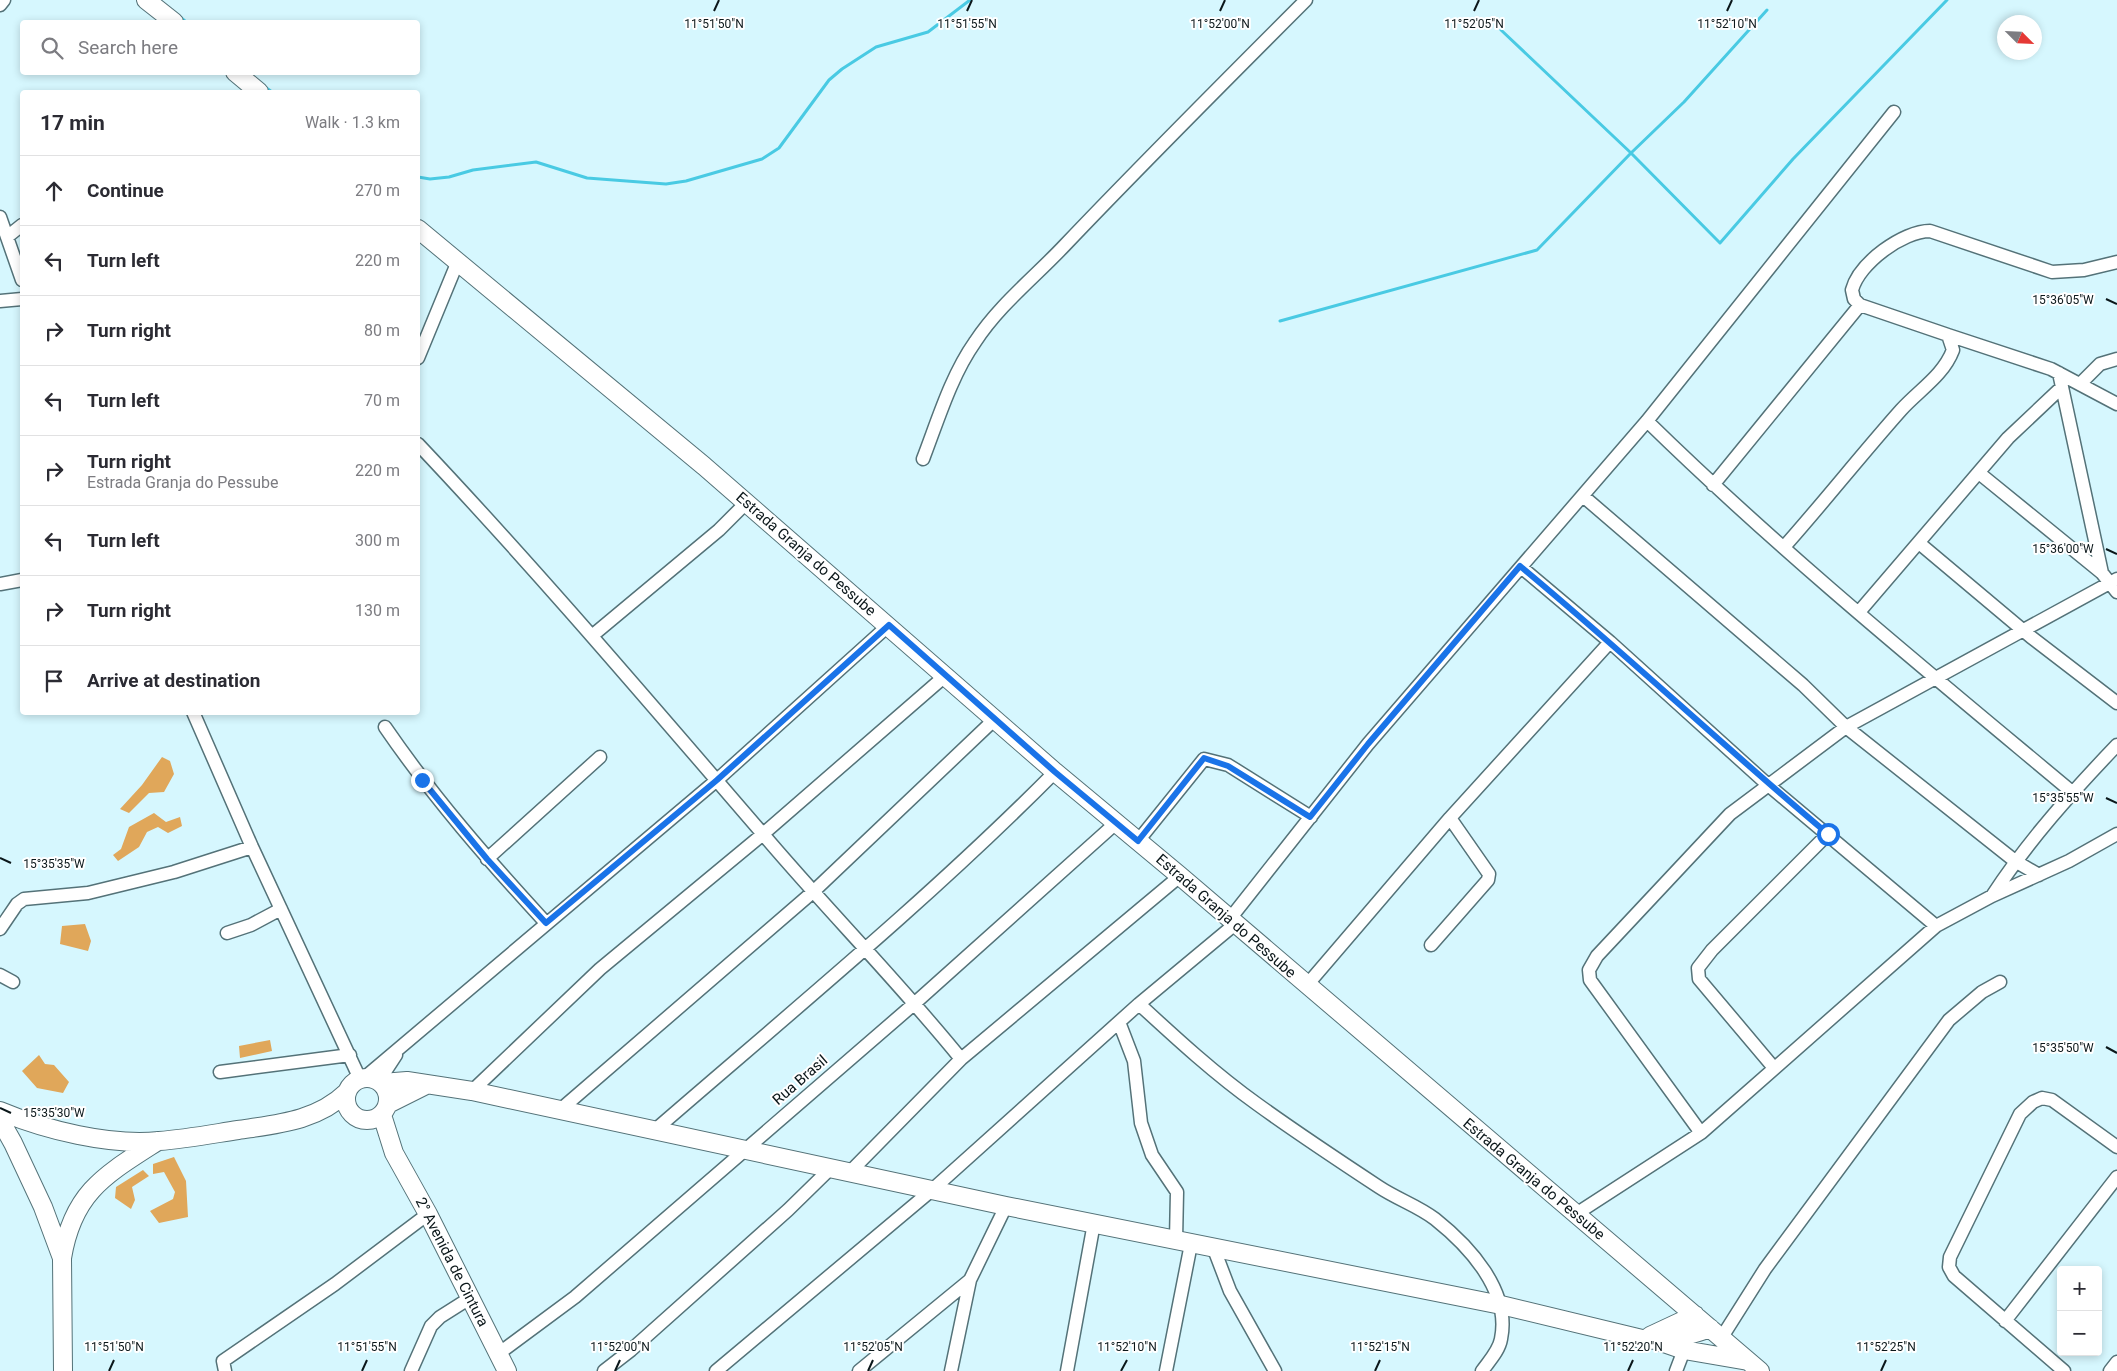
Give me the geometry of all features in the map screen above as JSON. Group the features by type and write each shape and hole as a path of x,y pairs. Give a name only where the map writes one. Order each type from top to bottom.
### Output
{"street":[{"path":"0,5 4,0"},
{"path":"146,0 171,20"},
{"path":"923,459 955,379 973,344 991,319 1043,269 1306,0"},
{"path":"238,75 256,90"},
{"path":"716,1371 932,1190 1138,1004 1232,923 1310,817 1368,744 1647,421 1894,112"},
{"path":"0,217 20,274"},
{"path":"7,236 20,226"},
{"name":"Estrada Granja do Pessube","path":"420,231 746,503 889,625 1055,772 1180,876 1232,923 1754,1366"},
{"path":"2117,262 2084,270 2052,272 1930,231 1917,231 1905,236 1863,269 1852,290 1854,299 1860,305 2029,361 2059,373 2117,404"},
{"path":"420,353 458,261"},
{"path":"0,301 20,299"},
{"path":"1713,485 1860,305"},
{"path":"1784,547 1845,473 1906,404 1944,369 1954,350 1948,335"},
{"path":"2080,384 2100,364 2117,359"},
{"path":"2059,373 2111,582"},
{"path":"1859,612 2028,417 2062,387"},
{"path":"1647,421 1713,485 1934,679 2072,792"},
{"path":"420,446 504,535 593,635 763,834 864,949 915,1003 961,1059"},
{"path":"1979,472 2111,582"},
{"path":"1583,496 1803,686 1846,727 2015,861 2039,875"},
{"path":"593,635 719,530 746,503"},
{"path":"1919,543 2024,630 2117,703"},
{"path":"1520,566 1610,642 1767,784 1936,926"},
{"path":"0,584 20,580"},
{"path":"1701,1133 1590,980 1589,970 1597,956 1692,852 1730,814 1767,784 1846,727 2111,582"},
{"path":"371,1080 398,1050 717,780 889,625"},
{"path":"1307,985 1450,818 1610,642"},
{"path":"472,1091 600,969 763,834 945,676"},
{"path":"193,715 280,909 350,1055 371,1080 388,1095 385,1109 394,1153"},
{"path":"560,1110 814,891 994,719"},
{"path":"385,727 422,780 487,859 546,923"},
{"path":"1992,896 2015,861 2072,792 2117,745"},
{"path":"487,859 600,758"},
{"path":"1138,841 1204,758 1228,766 1310,817"},
{"path":"655,1130 864,949 1003,824 1055,772"},
{"path":"1431,945 1488,880 1489,874 1450,818"},
{"name":"Rua Brasil","path":"498,1354 575,1297 915,1003 1116,823"},
{"path":"1774,1068 1699,979 1698,968 1712,950 1828,834"},
{"path":"1576,1214 1701,1133 1936,926 2117,834"},
{"path":"0,929 17,904 24,899 88,893 174,872 252,847"},
{"path":"850,1172 961,1059 1180,876"},
{"path":"227,933 251,925 280,909"},
{"path":"0,974 13,982"},
{"path":"0,1111 46,1127 72,1132 119,1140 158,1141 292,1122 316,1114 347,1092 352,1084 371,1080 407,1082 472,1091 1214,1249 1654,1336 1678,1338 1716,1333 1949,1020 1982,992 2000,982"},
{"path":"1138,1004 1197,1058 1256,1104 1381,1188 1434,1218 1462,1244 1483,1268 1501,1305 1501,1339 1495,1354 1482,1371"},
{"path":"1119,1022 1134,1061 1141,1123 1152,1155 1177,1192 1184,1242 1166,1371"},
{"path":"220,1072 350,1055"},
{"path":"316,1114 374,1120 385,1109 426,1085"},
{"path":"347,1092 348,1109 394,1153"},
{"path":"2064,1371 1954,1276 1949,1267 1950,1257 2020,1114 2033,1102 2042,1098 2052,1100 2117,1147"},
{"path":"0,1120 43,1207 62,1258"},
{"path":"63,1371 62,1258 65,1239 73,1217 94,1186 116,1168 158,1141"},
{"name":"2° Avenida de Cintura","path":"394,1153 428,1214 507,1371"},
{"path":"604,1371 631,1350 788,1210 831,1168"},
{"path":"2006,1321 2117,1177"},
{"path":"951,1371 970,1280 1006,1206"},
{"path":"225,1371 223,1361 335,1284 428,1214"},
{"path":"1067,1371 1094,1223"},
{"path":"1214,1249 1230,1291 1275,1371"},
{"path":"859,1371 970,1280"},
{"path":"1654,1336 1672,1310 1672,1299 1669,1292"},
{"path":"411,1371 431,1326 440,1317 470,1298"},
{"path":"1654,1336 1695,1315"},
{"path":"1654,1336 1684,1350 1754,1366"},
{"path":"1676,1371 1684,1350"},
{"path":"2110,1371 2117,1362"}],"shaded area":[{"path":"162,757 170,761 174,774 164,792 149,793 129,813 120,809 142,785"},
{"path":"154,813 166,822 180,817 182,826 168,833 158,827 147,832 139,847 118,861 113,855 121,849 129,827"},
{"path":"85,924 91,941 88,951 60,944 62,926"},
{"path":"270,1040 272,1051 240,1058 239,1046"},
{"path":"39,1055 45,1064 54,1065 69,1082 63,1093 37,1088 22,1071"},
{"path":"174,1157 186,1181 188,1217 159,1223 150,1211 173,1199 175,1192 164,1172 153,1174 153,1164"},
{"path":"143,1170 149,1176 132,1187 135,1200 131,1209 115,1198 116,1187"}],"waterway":[{"path":"420,177 430,179 449,177 473,170 536,162 587,178 666,184 686,181 762,159 779,148 829,80 842,69 876,47 928,32 970,0"},
{"path":"1501,30 1631,153 1720,243 1793,159 1947,0"},
{"path":"1280,321 1537,250 1631,153 1684,102 1767,10"},
{"path":"179,16 184,20"},
{"path":"265,87 269,90"}],"route":[{"path":"422,780 487,859 546,923 717,780 889,625 1055,772 1138,841 1204,758 1228,766 1310,817 1368,744 1520,566 1596,628 1767,784 1828,834"}]}
